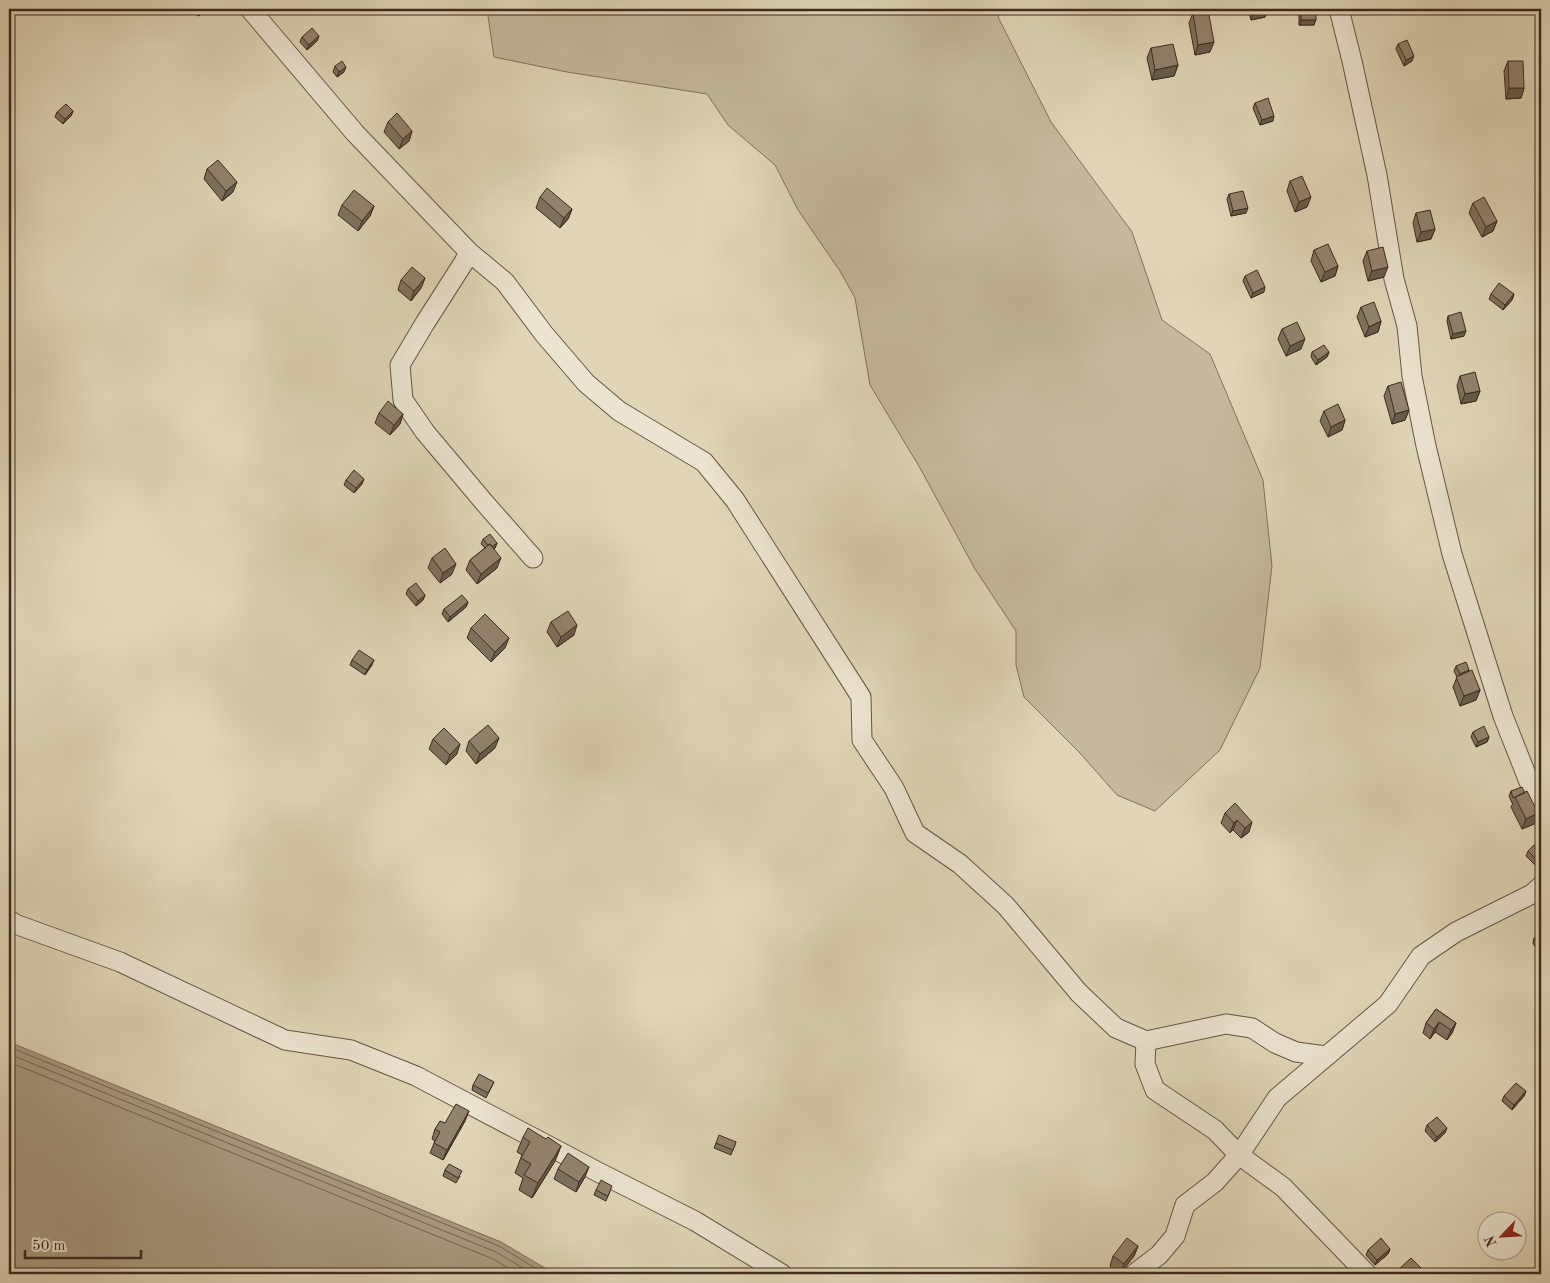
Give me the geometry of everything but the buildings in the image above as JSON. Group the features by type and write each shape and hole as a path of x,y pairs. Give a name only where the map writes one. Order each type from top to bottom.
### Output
{"street":[{"path":"250,9 355,133 469,252 505,282 544,334 586,383 619,411 704,462 735,500 861,697 862,740 894,788 915,833 960,864 1006,906 1078,993 1116,1028 1146,1041 1226,1024 1252,1028 1275,1043 1296,1052 1326,1056"},
{"path":"1339,9 1376,175 1394,280 1407,326 1412,376 1426,446 1452,554 1503,716 1541,812"},
{"path":"469,252 424,322 400,365 403,400 425,432 533,558"},
{"path":"1134,1274 1159,1255 1175,1236 1185,1205 1215,1182 1239,1155 1277,1098 1388,1004 1421,956 1456,932 1532,894 1541,886"},
{"path":"9,920 15,924 120,962 285,1040 351,1050 416,1076 695,1221 782,1274"},
{"path":"1146,1041 1145,1064 1155,1090 1215,1130 1239,1155 1283,1187 1367,1274"}],"shaded area":[{"path":"487,9 996,9 999,19 1051,122 1132,232 1162,320 1210,354 1263,480 1272,566 1260,668 1220,750 1155,811 1117,795 1079,752 1024,697 1016,665 1016,631 975,569 920,468 870,385 855,298 840,271 798,210 775,165 728,125 707,94 567,72 494,57"}],"water":[{"path":"9,1042 501,1242 555,1274 9,1274"}]}
